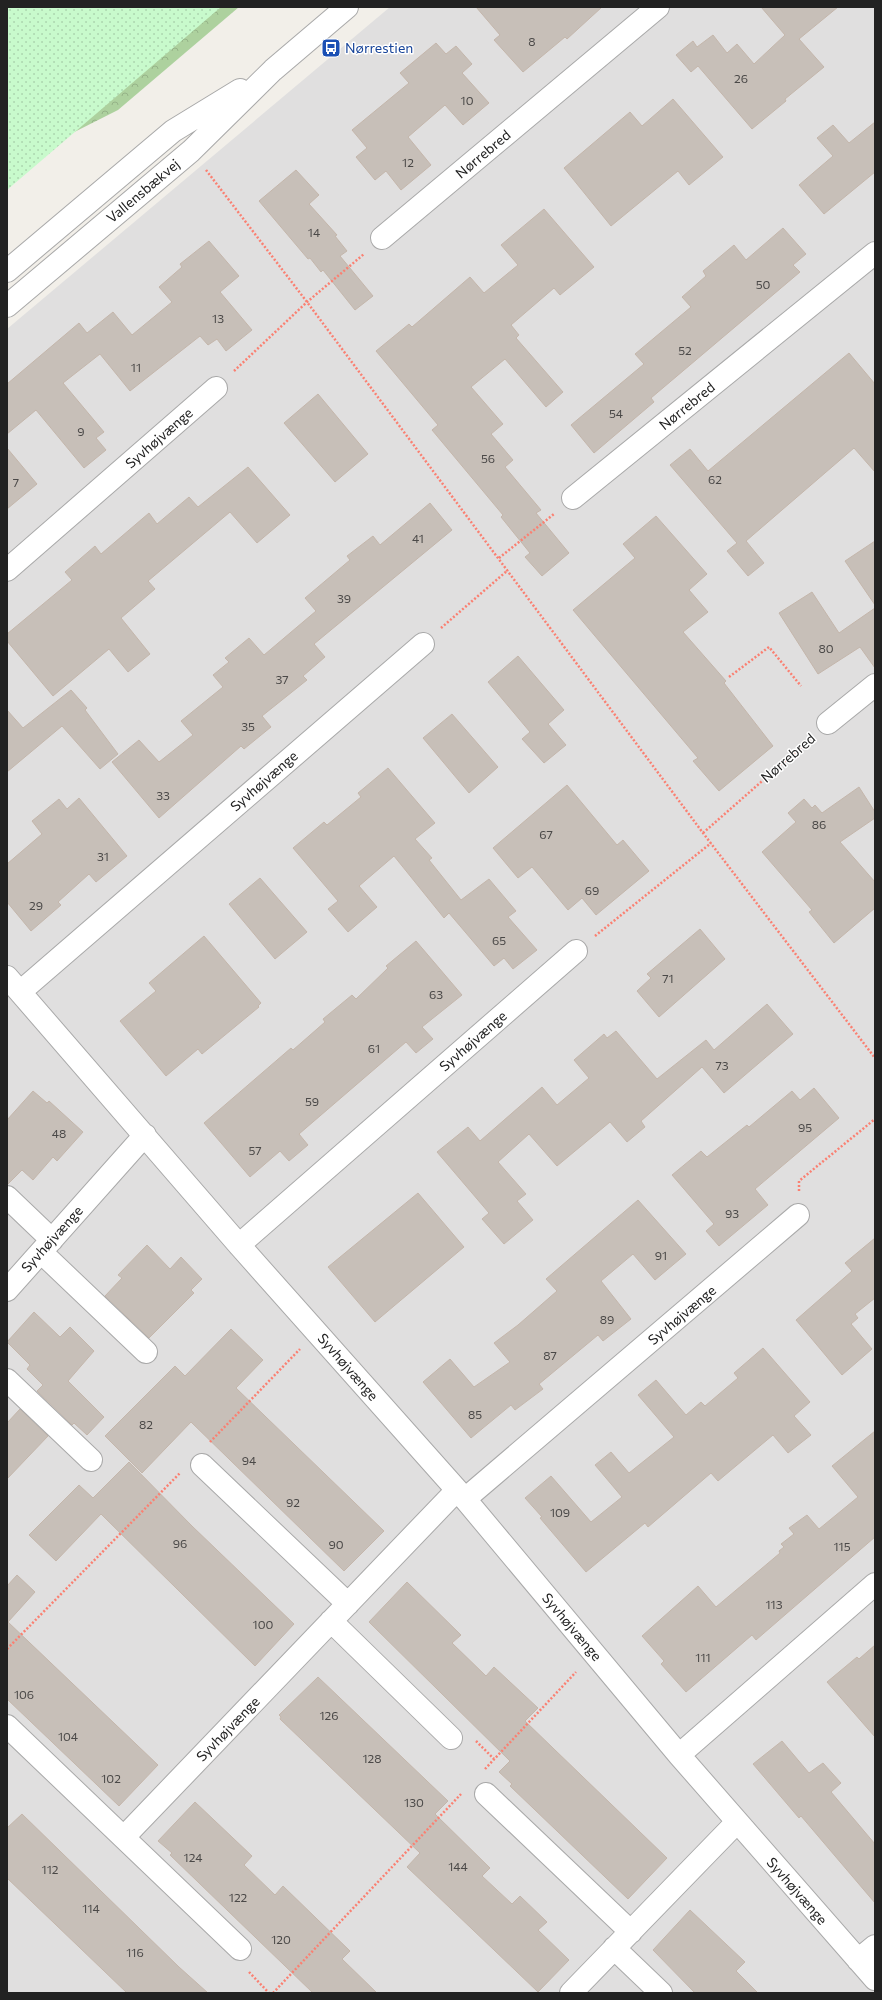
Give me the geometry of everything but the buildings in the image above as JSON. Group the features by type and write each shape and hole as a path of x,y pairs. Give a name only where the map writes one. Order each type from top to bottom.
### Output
{"street":[{"name":"Vallensbækvej","path":"7,306 191,151 274,70 347,7"},
{"name":"Nørrebred","path":"382,238 658,7"},
{"name":"Vallensbækvej","path":"7,271 174,131 274,70"},
{"name":"Nørrebred","path":"573,498 875,253"},
{"name":"Syvhøjvænge","path":"7,570 216,388"},
{"name":"Syvhøjvænge","path":"423,644 14,984 239,1245 461,1495 679,1755 875,1979"},
{"name":"Nørrebred","path":"828,723 875,685"},
{"name":"Syvhøjvænge","path":"239,1245 576,951"},
{"name":"Syvhøjvænge","path":"7,1290 145,1135"},
{"path":"7,1197 46,1246 146,1352"},
{"name":"Syvhøjvænge","path":"124,1837 331,1621 461,1495 798,1215"},
{"path":"7,1380 91,1460"},
{"path":"198,1459 348,1604"},
{"path":"679,1755 875,1584"},
{"path":"331,1621 451,1738"},
{"path":"7,1726 240,1949"},
{"path":"483,1784 631,1932"},
{"path":"571,1993 737,1822"},
{"path":"858,1960 875,1946"},
{"path":"614,1948 661,1993"}],"path":[{"path":"191,151 307,302 703,833 875,1058"},
{"path":"216,388 307,302 382,238"},
{"path":"499,558 573,498"},
{"path":"423,644 508,570"},
{"path":"729,677 769,647 801,686"},
{"name":"Nørrebred","path":"703,833 828,723"},
{"path":"576,951 711,842"},
{"path":"798,1215 800,1181 875,1119"},
{"path":"7,1649 198,1459 317,1332"},
{"path":"483,1784 594,1654"},
{"path":"273,1993 464,1791"}],"shaded area":[{"path":"390,7 875,7 875,1993 7,1993 7,329"}],"green space":[{"path":"7,7 221,7 7,190"},
{"path":"204,7 239,7 118,110 7,166"}],"place":[{"name":"Nørrestien","path":"331,48"}]}
